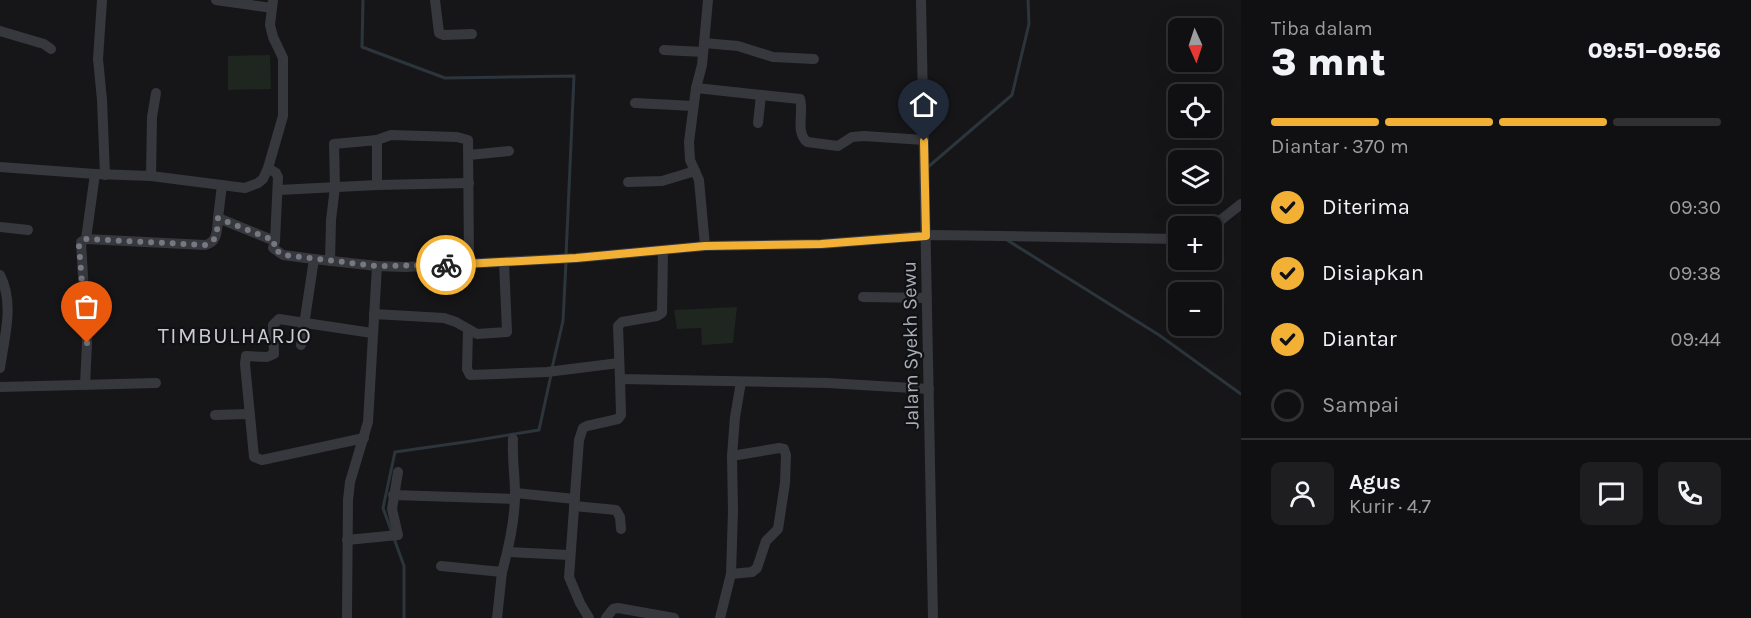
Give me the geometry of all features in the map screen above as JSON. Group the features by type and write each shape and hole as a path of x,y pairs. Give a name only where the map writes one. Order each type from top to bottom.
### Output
{"street":[{"path":"86,239 100,174 102,100 98,59 102,0"},
{"path":"0,167 151,176 245,188 263,179 282,124 284,88 281,52 271,32 273,4 216,0"},
{"path":"435,0 439,33 444,35 472,34"},
{"path":"705,246 699,180 690,160 689,142 696,88 702,65 708,0"},
{"name":"Jalam Syekh Sewu","path":"921,0 929,236 927,298 933,618"},
{"path":"0,31 44,44 51,49"},
{"path":"663,50 738,46 773,57 814,59"},
{"path":"696,88 797,98 801,101 801,132 803,139 807,142 838,146 852,137 864,136 924,141"},
{"path":"151,176 152,117 156,93"},
{"path":"758,123 761,95"},
{"path":"635,102 693,106"},
{"path":"330,261 331,220 336,187 334,144 377,140 386,135 457,136 468,140 469,263"},
{"path":"377,140 377,185"},
{"path":"469,154 509,151"},
{"path":"268,168 277,175 279,190 273,248 278,253 377,266 405,267 504,262 705,246 821,244 929,236 1168,239"},
{"path":"628,182 662,181 695,171"},
{"path":"279,190 469,183"},
{"path":"86,386 87,343 79,246 81,242 86,239 205,245 213,242 216,238 222,185"},
{"path":"1222,219 1241,204"},
{"path":"218,218 275,241"},
{"path":"0,227 28,230"},
{"path":"589,618 569,577 580,434 587,426 612,422 621,415 618,329 620,324 662,313 663,250"},
{"path":"300,345 314,259"},
{"path":"374,314 444,318 477,334 507,332 504,262"},
{"path":"347,618 350,482 368,422 377,266"},
{"path":"0,275 7,296 8,310 0,368"},
{"path":"863,297 927,298"},
{"path":"364,438 259,460 254,457 245,358 249,356 267,357 274,354 273,325 276,320 372,333"},
{"path":"468,330 467,369 470,375 548,372 619,363"},
{"path":"621,379 929,389"},
{"path":"720,618 731,574 732,456 741,382"},
{"path":"0,387 156,383"},
{"path":"214,416 249,414"},
{"path":"497,618 502,572 514,520 513,439"},
{"path":"731,574 752,572 757,568 766,541 776,533 785,483 786,455 784,449 779,448 732,456"},
{"path":"347,540 392,537 398,534 392,509 398,472"},
{"path":"393,495 515,496 574,502 616,510 620,517 621,529"},
{"path":"508,552 569,555"},
{"path":"441,566 502,572"},
{"path":"606,618 613,609 618,608 674,618"}],"shaded area":[{"path":"270,55 271,89 228,90 228,56"},
{"path":"737,307 733,343 702,345 701,328 677,329 674,310"}],"waterway":[{"path":"363,0 362,47 445,78 574,76 566,256"},
{"path":"928,167 1012,95 1029,24 1028,0"},
{"path":"1007,240 1159,335 1241,394"},
{"path":"552,368 563,321 566,262"},
{"path":"404,618 404,566 383,508 395,452 539,430 551,375"}],"way so far":[{"path":"87,343 79,246 82,240 86,239 205,245 210,244 216,238 218,218 275,241 273,248 283,255 377,266 446,265"}],"district":[{"name":"TIMBULHARJO","path":"235,335"}],"route":[{"path":"446,265 576,258 705,246 821,244 926,236 924,141"}]}
